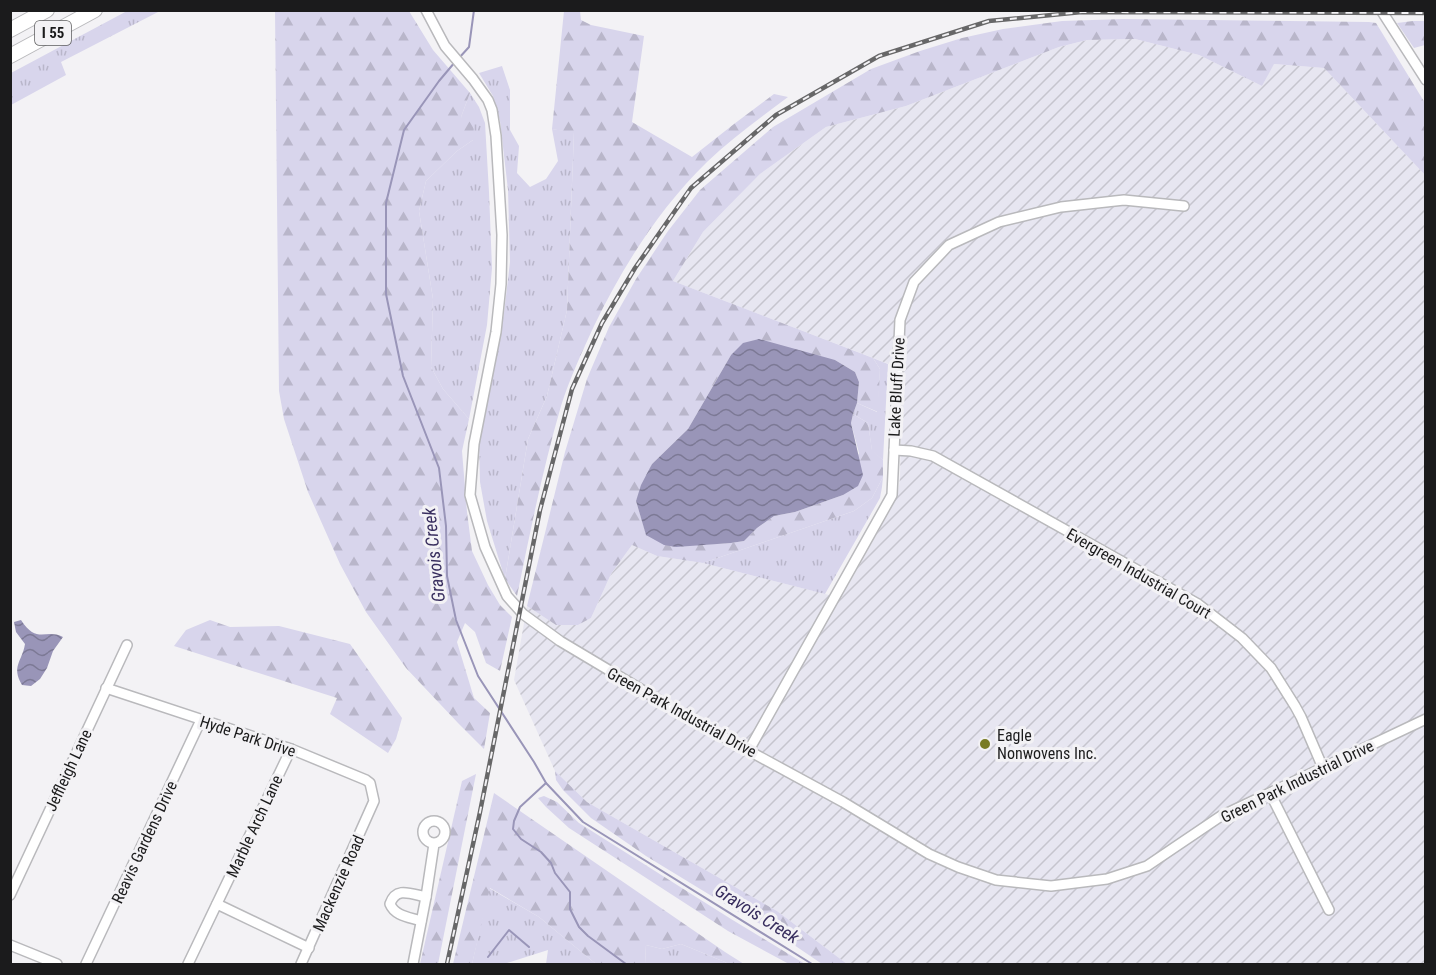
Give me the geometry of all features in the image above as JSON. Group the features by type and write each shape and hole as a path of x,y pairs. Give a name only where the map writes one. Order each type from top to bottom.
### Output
{"highway":[{"name":"I 55","path":"10,30 47,10"},
{"name":"I 55","path":"10,56 95,10"}],"street":[{"name":"Green Park Industrial Drive","path":"426,10 440,38 488,100 495,125 502,236 501,284 496,332 474,444 470,495 485,547 507,596 523,614 560,641 694,721 843,802 929,854 996,880 1051,886 1107,879 1148,866 1221,816 1422,720"},
{"path":"1381,10 1425,80"},
{"name":"Lake Bluff Drive","path":"749,750 892,495 900,320 914,282 949,245 999,222 1061,207 1124,200 1184,206"},
{"name":"Evergreen Industrial Court","path":"894,450 933,456 1198,604 1242,638 1271,668 1301,717 1323,768"},
{"name":"Jeffleigh Lane","path":"10,895 128,645"},
{"name":"Hyde Park Drive","path":"106,688 291,749 366,780 370,783 374,801"},
{"name":"Reavis Gardens Drive","path":"86,964 201,720"},
{"path":"1422,720 1425,732"},
{"name":"Marble Arch Lane","path":"188,964 291,749"},
{"path":"1270,793 1329,910"},
{"name":"Mackenzie Road","path":"301,964 374,801"},
{"path":"413,964 434,844"},
{"path":"421,921 398,914 392,910 390,904 397,893 403,892 426,897"},
{"path":"217,904 309,948"},
{"path":"10,945 57,964"}],"shaded area":[{"path":"1135,39 1199,55 1262,86 1273,64 1324,68 1425,175 1425,964 847,964 777,911 587,802 555,771 514,680 527,606 556,625 578,625 591,618 611,574 632,545 657,556 703,563 841,598 898,493 902,369 673,281 703,232 760,174 826,127 906,106 1059,47 1087,40"}],"green space":[{"path":"127,11 160,11 61,62 66,75 11,105 11,73"},
{"path":"275,11 409,11 433,50 470,93 461,117 474,123 473,140 457,151 426,181 419,211 433,299 431,367 443,389 469,419 462,451 472,551 500,605 512,617 500,671 486,663 475,632 465,623 457,642 474,698 490,713 484,749 406,668 366,612 340,564 308,492 284,419 279,391"},
{"path":"564,11 580,11 581,20 591,25 644,36 632,122 692,157 774,94 788,97 726,145 673,199 643,239 605,304 572,375 561,406 517,596 505,579 528,439 547,396 567,310 574,133 552,129"},
{"path":"1123,19 1376,23 1425,103 1425,175 1324,68 1274,64 1262,86 1199,55 1135,39 1087,40 1059,47 906,106 826,127 760,174 703,232 673,281 873,358 880,369 878,412 857,403 859,382 855,372 835,360 731,355 688,429 652,464 636,501 646,534 695,545 744,541 774,516 795,512 843,495 859,453 851,423 853,414 868,423 872,450 883,460 883,477 872,498 854,511 703,563 657,556 632,545 611,574 591,618 578,625 556,625 527,606 565,452 587,379 609,327 636,279 668,231 700,190 773,127 871,69 962,38 1003,29 1062,21"},
{"path":"1426,21 1425,45 1414,48 1397,23"},
{"path":"502,66 510,90 510,130 519,146 517,173 530,187 546,179 558,161 552,129 574,132 567,310 547,396 528,439 505,579 487,521 480,482 479,442 504,313 510,262 508,190 500,121 493,96 479,73"},
{"path":"470,93 485,123 492,268 487,325 469,419 443,389 431,367 433,299 419,211 426,181 457,151 473,140 461,117"},
{"path":"873,358 888,364 883,460 872,451 868,423 853,414 857,403 877,412 880,369"},
{"path":"883,477 880,498 825,594 703,563 854,511 872,498"},
{"path":"210,620 230,627 279,626 350,644 402,718 396,739 388,753 330,714 337,698 174,646 186,630"},
{"path":"555,771 587,802 777,911 847,964 822,964 775,932 646,856 591,818 563,790 556,780"},
{"path":"476,774 438,964 420,964 462,781"},
{"path":"494,793 744,964 728,964 681,944 662,949 646,945 645,964 596,964 539,917 490,888 472,964 453,964"},
{"path":"544,796 557,802 579,823 805,964 789,964 728,931 569,828 538,798"},
{"path":"489,888 539,917 596,964 546,964 548,950 504,964 472,964"},
{"path":"681,944 728,964 645,964 646,945 662,949"}],"water":[{"path":"759,339 835,360 855,372 859,382 857,403 851,423 863,475 858,486 843,495 795,512 774,516 744,541 676,547 664,545 646,535 636,501 641,485 652,464 688,429 731,355 743,343"},
{"path":"21,620 32,632 63,637 53,651 40,679 31,686 22,685 17,673 25,644 16,632 14,622"}],"waterway":[{"name":"Gravois Creek","path":"459,58 469,47 474,10"},
{"name":"Gravois Creek","path":"455,62 404,130 386,203 386,294 403,376 439,468 446,526 447,576 456,620 478,676 546,783 583,822 812,964"},
{"path":"546,783 520,807 513,829 521,839 541,852 551,863 555,873 570,892 570,909 579,927 626,964"},
{"path":"488,957 509,930 529,947"}],"railway":[{"path":"447,964 480,812 540,510 572,389 602,323 635,268 691,188 776,115 879,56 989,21 1082,12 1426,13"}],"place":[{"name":"Eagle Nonwovens Inc.","path":"985,744"}]}
